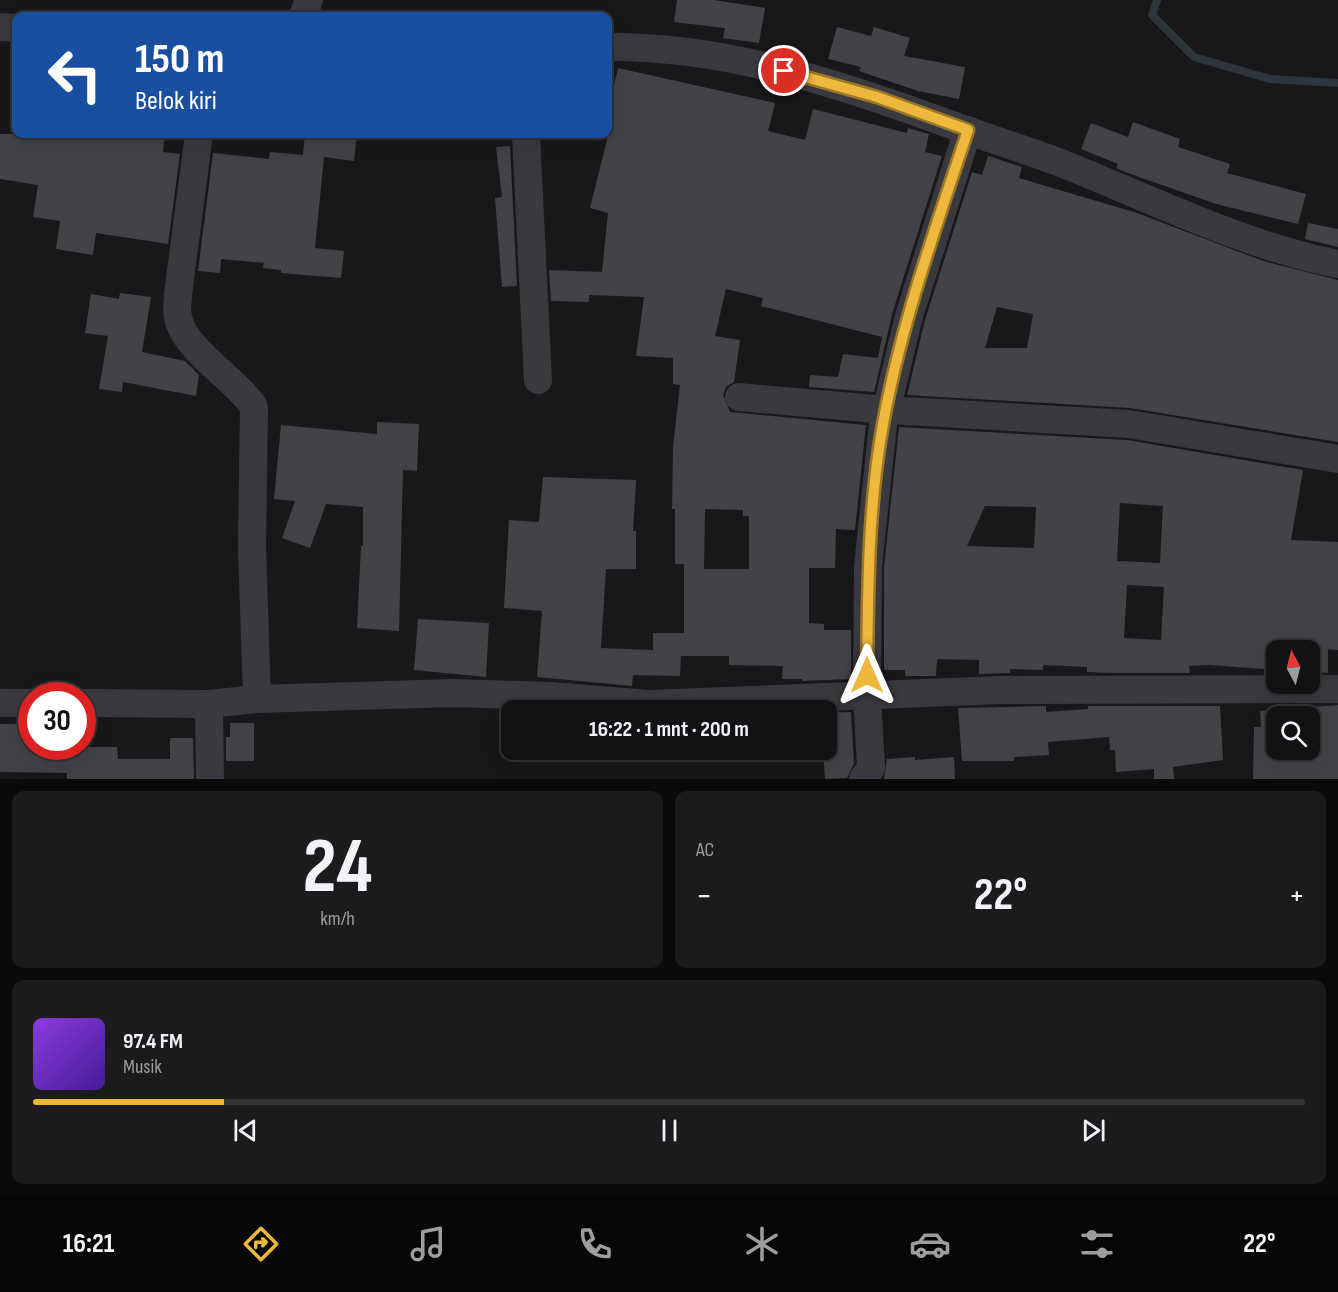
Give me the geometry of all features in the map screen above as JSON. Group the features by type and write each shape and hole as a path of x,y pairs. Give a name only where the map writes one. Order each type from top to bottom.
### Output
{"street":[{"path":"612,47 686,51 805,75 877,97 1064,165 1150,201 1289,254 1338,264"},
{"path":"863,779 871,768 867,696 868,566 887,410 909,316 968,130"},
{"path":"198,138 178,294 178,319 190,339 212,365 246,394 254,407 252,547 257,699"},
{"path":"526,138 538,380"},
{"path":"739,397 887,410 1129,424 1338,459"},
{"path":"96,703 209,704 257,699 453,693 552,696 648,704 1025,689 1338,689"},
{"path":"0,704 18,703"},
{"path":"209,704 210,779"}],"building":[{"path":"677,0 714,0 765,8 759,43 723,38 725,28 674,22"},
{"path":"837,27 871,36 874,27 910,38 904,56 965,67 959,99 918,91 859,71 861,67 828,59"},
{"path":"618,68 775,103 768,131 805,140 813,109 907,133 908,128 929,134 925,152 942,156 893,311 874,392 809,387 810,375 838,377 843,354 878,358 882,337 761,306 763,298 726,289 715,336 740,340 734,382 726,387 723,395 730,412 866,425 855,530 836,529 835,568 809,568 809,623 824,624 824,630 851,630 851,679 802,681 802,679 782,679 783,666 729,665 729,656 681,656 680,676 633,675 632,686 537,677 542,611 504,608 509,520 539,522 543,477 636,480 633,531 636,531 636,569 606,569 601,648 653,650 653,633 684,633 684,564 675,564 675,509 672,509 673,447 680,385 673,384 673,358 636,356 644,297 589,295 589,302 551,301 549,270 602,272 608,213 590,208 608,138 612,138 612,93","holes":["705,509 743,510 743,516 749,516 749,569 704,569"]},
{"path":"1133,122 1180,139 1178,147 1230,164 1227,173 1306,194 1298,224 1216,204 1125,172 1116,168 1118,164 1081,149 1091,123 1128,137"},
{"path":"0,134 12,134 12,138 165,138 163,152 180,154 168,244 96,233 93,255 56,249 60,221 33,217 38,185 0,179"},
{"path":"305,138 357,138 354,161 324,157 315,248 344,251 341,278 281,273 281,270 263,268 264,263 221,259 220,273 198,271 213,153 269,159 270,152 303,155"},
{"path":"510,146 517,286 502,287 495,198 502,197 496,147"},
{"path":"988,156 1022,167 1019,178 1137,213 1263,261 1338,280 1338,442 1130,408 907,395 925,320 972,172 982,175","holes":["997,307 1033,314 1027,348 985,348"]},
{"path":"1308,223 1338,229 1338,247 1305,239"},
{"path":"120,293 151,297 142,352 185,361 199,375 196,396 123,382 122,392 99,389 108,336 85,333 91,294 119,299"},
{"path":"377,422 419,424 417,471 403,470 399,631 357,628 361,546 363,546 363,507 326,504 310,548 282,538 295,501 274,499 281,425 377,434"},
{"path":"899,427 1127,440 1303,470 1291,540 1338,542 1338,650 1328,649 1328,673 1320,673 1320,640 1266,640 1266,669 1210,665 1189,666 1190,673 1109,673 1087,672 1087,667 1043,665 1043,670 1010,669 1010,673 979,674 979,660 937,659 936,676 905,676 905,670 884,670 884,567","holes":["1120,503 1163,506 1160,563 1117,561","985,506 1036,507 1034,548 967,546","1127,585 1164,587 1161,640 1124,638"]},
{"path":"418,619 489,623 486,677 414,670"},
{"path":"1338,705 1338,779 1253,779 1254,727 1261,727 1260,711 1266,711 1266,760 1320,760 1320,706"},
{"path":"1046,706 1046,712 1088,709 1088,706 1220,706 1223,760 1173,767 1174,779 1154,779 1154,769 1116,772 1115,750 1110,750 1109,737 1048,742 1049,755 1014,757 1014,761 962,761 958,708"},
{"path":"851,712 854,763 847,778 825,779 824,760 837,760 837,713"},
{"path":"230,723 254,723 254,761 226,761 226,737 230,737"},
{"path":"0,724 18,724 18,760 96,760 96,747 117,747 118,759 170,759 170,738 193,738 194,779 67,779 67,773 0,772"},
{"path":"915,757 915,760 954,757 955,779 884,779 887,759"}],"waterway":[{"path":"1157,0 1152,15 1194,57 1270,79 1338,83"}],"route":[{"path":"784,71 805,75 877,97 968,130 909,316 883,424 868,566 867,675"}]}
